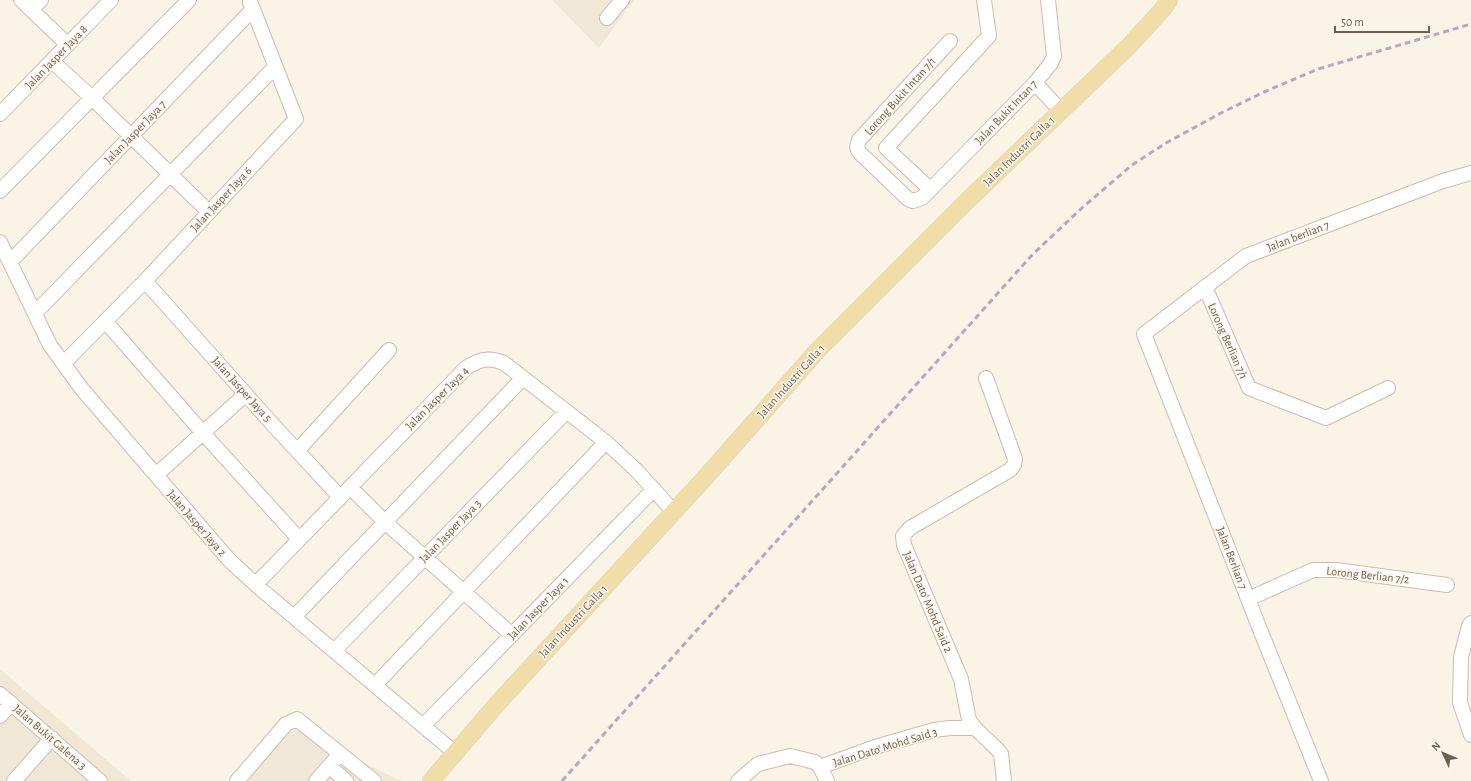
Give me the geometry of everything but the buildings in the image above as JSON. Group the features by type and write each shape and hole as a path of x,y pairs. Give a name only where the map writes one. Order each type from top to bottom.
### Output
{"main road":[{"name":"Jalan Industri Galla 1","path":"431,781 454,752 497,704 674,512 818,350 966,202 1129,46 1162,10 1169,0"}],"street":[{"path":"21,0 36,5 68,44"},
{"name":"Jalan Jasper Jaya 8","path":"0,114 111,0"},
{"path":"0,191 189,0"},
{"path":"607,18 622,0"},
{"path":"930,189 886,148 989,36 984,0"},
{"name":"Jalan Bukit Intan 7","path":"913,201 922,198 1034,83 1051,63 1054,56 1048,0"},
{"name":"Jalan Jasper Jaya 6","path":"64,363 145,281 296,119 251,4"},
{"name":"Jalan Jasper Jaya 7","path":"10,262 131,136 251,4"},
{"name":"Lorong Bukit Intan 7/1","path":"913,201 908,199 857,150 858,144 950,41"},
{"path":"52,61 209,212"},
{"path":"34,313 275,66"},
{"path":"1034,83 1061,111"},
{"name":"Jalan berlian 7","path":"1144,334 1246,256 1443,181 1471,173"},
{"name":"Jalan Jasper Jaya 2","path":"0,242 50,345 81,388 230,561 454,752"},
{"name":"Jalan Jasper Jaya 5","path":"145,281 298,450 345,492 385,522 512,635"},
{"name":"Lorong Berlian 7/1","path":"1205,287 1249,388 1326,418 1388,388"},
{"path":"105,321 203,433 299,539"},
{"name":"Jalan Berlian 7","path":"1144,334 1321,781"},
{"path":"298,450 389,350"},
{"name":"Jalan Jasper Jaya 4","path":"256,584 466,368 476,361 487,359 504,363 606,442 637,471 674,512"},
{"path":"294,617 523,378"},
{"name":"Jalan Dato' Mohd Said 2","path":"986,378 1015,459 1014,465 1010,470 910,528 903,536 904,546 961,679 969,720 974,728 1001,754 1004,781"},
{"path":"156,475 246,394"},
{"name":"Jalan Jasper Jaya 3","path":"334,651 566,412"},
{"path":"375,685 606,442"},
{"name":"Jalan Jasper Jaya 1","path":"423,726 654,489"},
{"name":"Lorong Berlian 7/2","path":"1248,599 1313,570 1336,570 1447,585"},
{"path":"1471,623 1468,626 1461,657 1460,703 1471,735"},
{"name":"Jalan Bukit Galena 3","path":"0,694 52,738 97,780"},
{"path":"0,716 11,703"},
{"path":"237,781 286,724 296,719 374,781"},
{"name":"Jalan Dato' Mohd Said 3","path":"820,767 875,747 934,730 974,728"},
{"path":"14,781 52,738"},
{"path":"316,781 340,754"},
{"path":"738,781 758,764 790,756 815,762 820,767 827,781"},
{"path":"329,766 346,781"}],"shaded area":[{"path":"552,0 634,0 599,48"},
{"path":"0,669 131,781 0,781"},
{"path":"286,724 401,781 237,781"}],"railway":[{"path":"562,781 1032,255 1083,207 1132,165 1166,143 1221,113 1264,92 1318,69 1471,24"}]}
